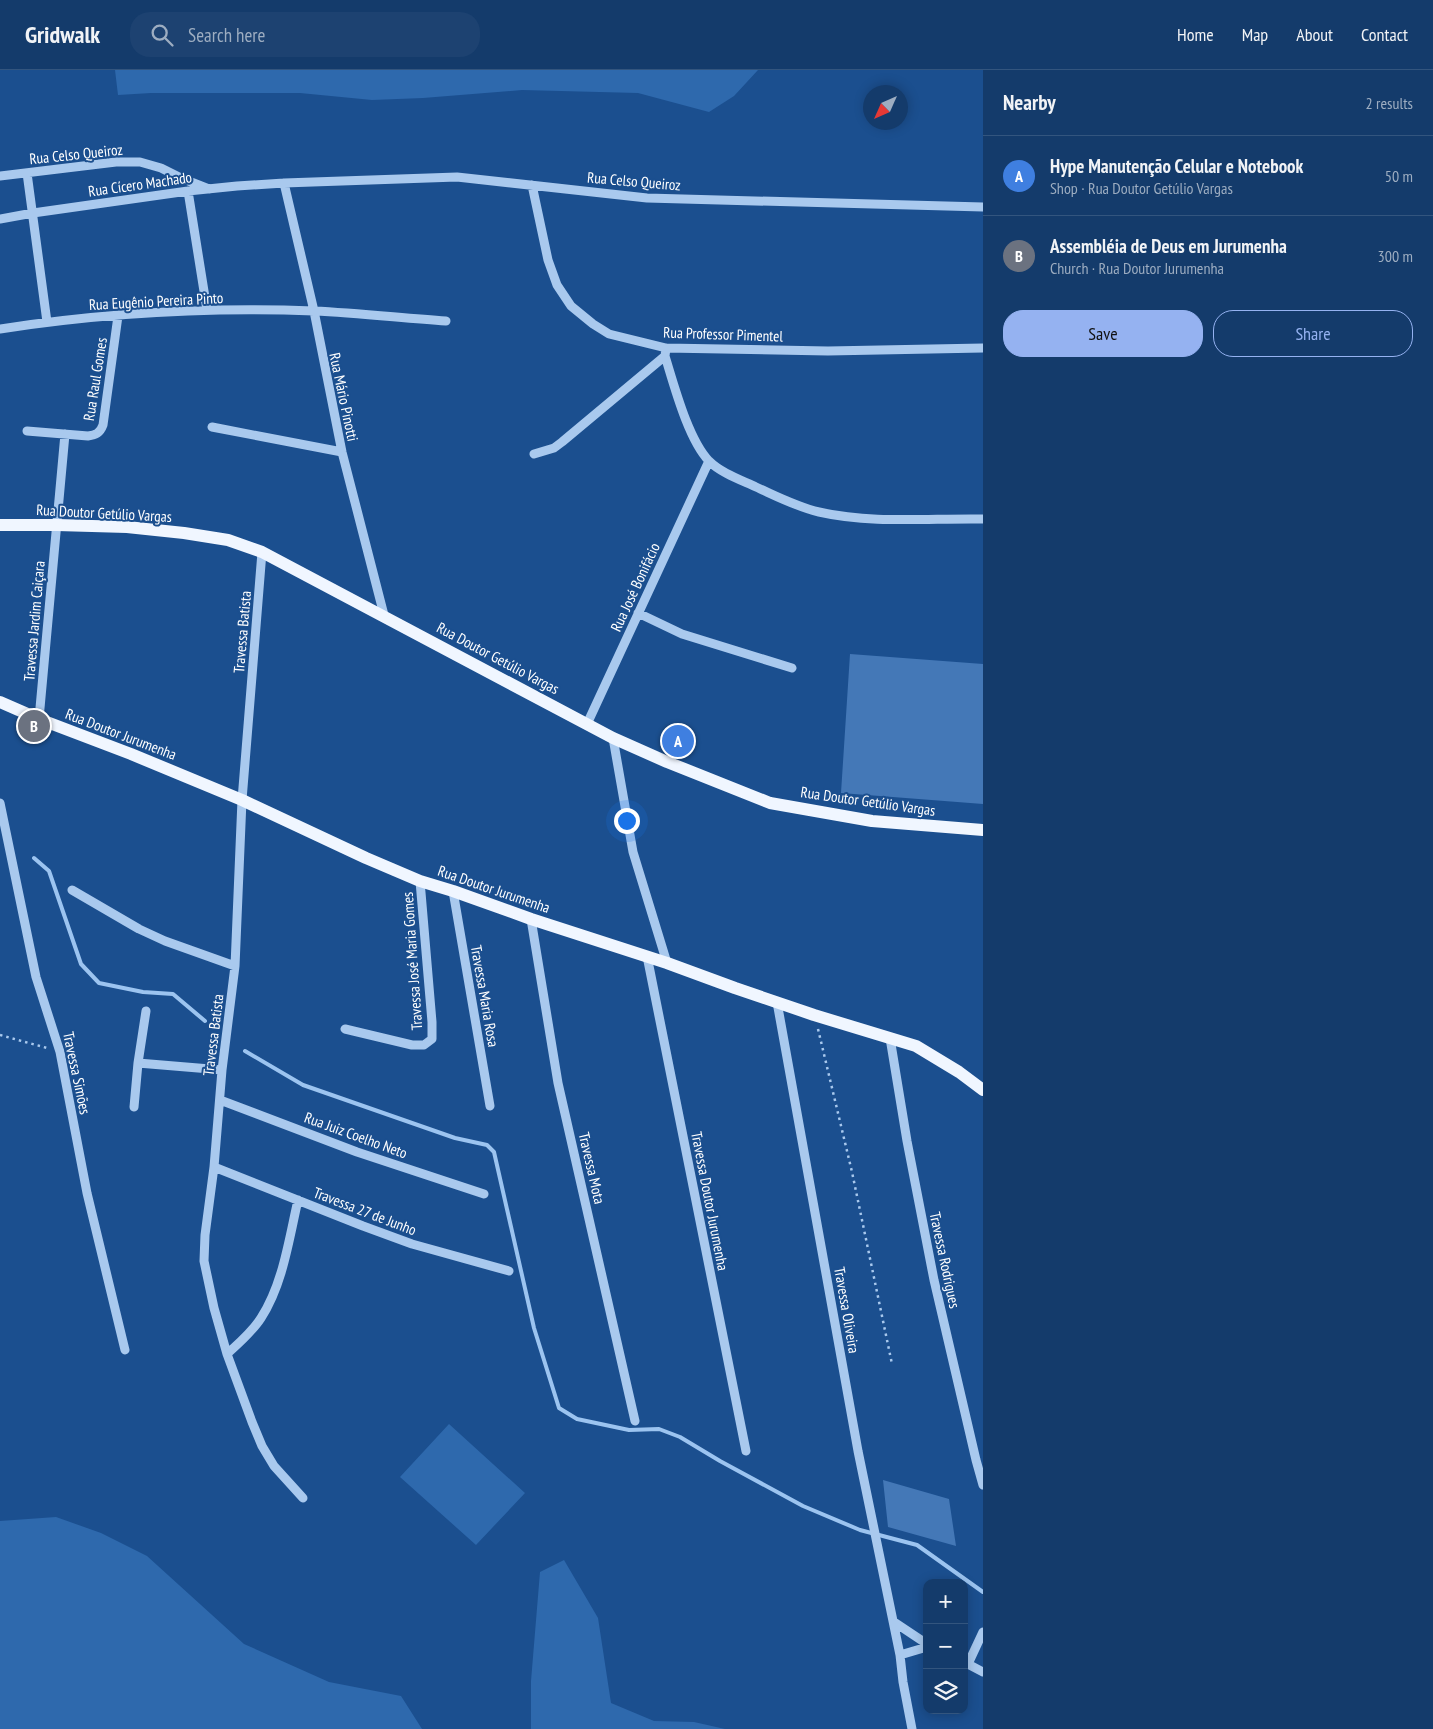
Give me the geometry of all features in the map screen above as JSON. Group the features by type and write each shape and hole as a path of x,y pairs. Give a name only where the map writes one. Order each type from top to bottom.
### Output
{"main road":[{"name":"Rua Doutor Getúlio Vargas","path":"0,526 126,527 228,540 262,552 613,738 666,762 770,803 872,821 983,830"},
{"name":"Rua Doutor Jurumenha","path":"0,702 242,800 420,882 453,891 531,919 647,956 814,1015 916,1046 981,1084"}],"street":[{"name":"Rua Celso Queiroz","path":"0,176 116,162 140,162 161,168 210,189"},
{"path":"27,173 47,322"},
{"name":"Rua Celso Queiroz","path":"284,183 456,177 647,198 983,207"},
{"name":"Rua Cícero Machado","path":"0,219 210,189 284,183"},
{"name":"Rua Mário Pinotti","path":"284,183 314,311 342,452 384,615"},
{"name":"Rua Professor Pimentel","path":"532,185 548,260 557,285 570,306 609,334 665,352 983,348"},
{"path":"188,192 207,310"},
{"name":"Rua Eugênio Pereira Pinto","path":"0,329 47,322 207,310 314,311 446,321"},
{"name":"Rua Raul Gomes","path":"27,431 95,435 102,429 118,316"},
{"path":"534,454 554,448 562,442 665,352 684,414 699,447 709,461 739,479 791,503 818,512 842,516 883,519 983,519"},
{"path":"212,427 342,452"},
{"name":"Travessa Jardim Caiçara","path":"39,719 65,434"},
{"name":"Rua José Bonifácio","path":"587,724 709,461"},
{"name":"Travessa Batista","path":"262,552 242,800 236,966 222,1070 204,1261 214,1308 227,1354 262,1446 274,1466 303,1498"},
{"path":"638,613 682,634 792,668"},
{"path":"613,738 633,852 667,963"},
{"name":"Travessa Simões","path":"0,803 36,976 60,1052 87,1193 125,1350"},
{"name":"Travessa José Maria Gomes","path":"345,1029 412,1045 424,1045 432,1039 420,882"},
{"path":"72,890 139,929 165,941 236,966"},
{"name":"Travessa Maria Rosa","path":"453,891 490,1106"},
{"name":"Travessa Mota","path":"531,919 558,1083 635,1421"},
{"name":"Travessa Doutor Jurumenha","path":"647,956 746,1451"},
{"name":"Travessa Oliveira","path":"777,1002 857,1442 894,1622 912,1729"},
{"path":"134,1107 146,1011"},
{"name":"Travessa Rodrigues","path":"890,1038 907,1141 934,1280 983,1485"},
{"path":"138,1063 222,1070"},
{"name":"Rua Juiz Coelho Neto","path":"220,1100 357,1152 484,1194"},
{"name":"Travessa 27 de Junho","path":"214,1167 412,1244 510,1270"},
{"path":"227,1354 252,1330 262,1317 272,1297 281,1273 298,1200"},
{"path":"894,1622 923,1643"},
{"path":"968,1659 983,1632"},
{"path":"900,1655 923,1647"},
{"path":"968,1664 983,1672"}],"path":[{"path":"814,1015 848,1155 892,1364"},
{"path":"0,1035 60,1052"}],"shaded area":[{"path":"115,70 758,70 734,96 709,112 638,93 522,90 372,100 300,93 151,93 118,95"},
{"path":"449,1424 525,1493 476,1545 400,1477"},
{"path":"56,1517 101,1533 147,1556 244,1644 329,1682 401,1696 422,1729 0,1729 0,1521"},
{"path":"564,1560 598,1618 611,1703 654,1721 694,1722 725,1729 531,1729 531,1681 540,1572"}],"building":[{"path":"850,654 983,664 983,804 841,793"},
{"path":"883,1480 949,1499 956,1546 888,1527"}],"waterway":[{"path":"34,858 49,871 81,964 99,983 143,992 173,994 205,1021"},
{"path":"245,1051 303,1085 455,1138 487,1145 494,1152 534,1328 559,1408 577,1419 629,1430 659,1429 680,1437 803,1506 860,1530 917,1545 983,1592"}],"place":[{"name":"Assembléia de Deus em Jurumenha","path":"34,726"},
{"name":"Hype Manutenção Celular e Notebook","path":"678,741"}]}
